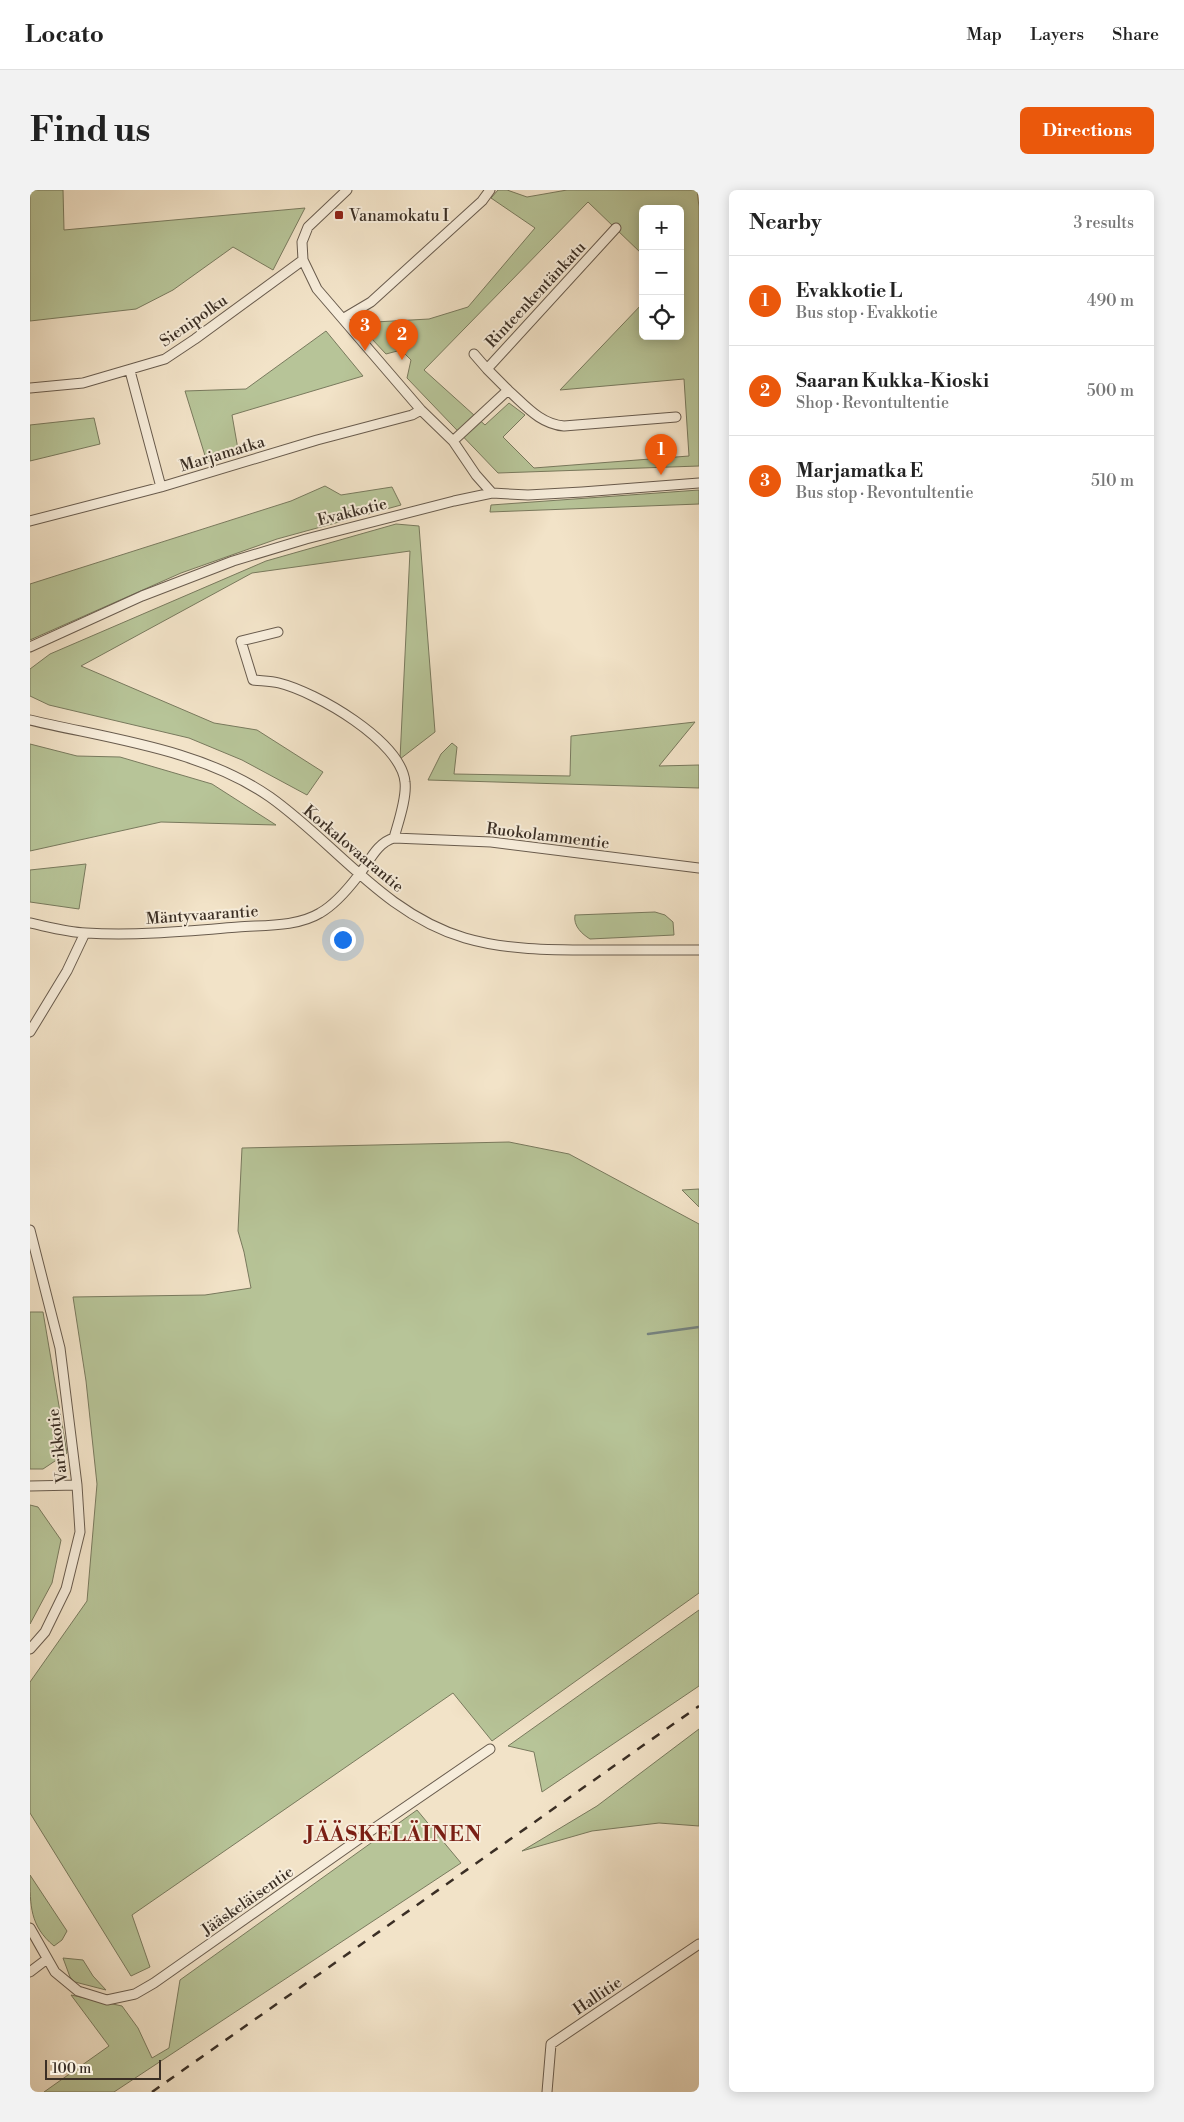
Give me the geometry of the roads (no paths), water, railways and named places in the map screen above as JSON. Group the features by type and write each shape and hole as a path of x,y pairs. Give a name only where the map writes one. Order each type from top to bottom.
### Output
{"street":[{"path":"347,190 308,227 302,242 303,260 317,289 344,318 421,410 453,441 476,475 492,493"},
{"path":"344,318 371,302 482,201 490,190"},
{"name":"Rinteenkentänkatu","path":"616,228 487,369 540,420 551,425 564,426 676,417"},
{"name":"Sienipolku","path":"30,388 83,383 130,371 165,359 303,260"},
{"path":"474,354 487,369"},
{"path":"130,371 161,487"},
{"path":"453,441 508,390"},
{"name":"Marjamatka","path":"30,521 161,487 311,442 412,415 421,410"},
{"name":"Evakkotie","path":"30,647 142,596 232,561 306,538 454,501 492,493 528,495 699,483"},
{"path":"278,632 241,641 253,680 279,683 305,692 353,719 382,741 399,766 405,782 394,838"},
{"name":"Korkalovaarantie","path":"30,720 162,750 223,770 269,797 308,827 359,875 399,906 432,925 466,938 543,950 699,950"},
{"name":"Ruokolammentie","path":"394,838 491,842 699,868"},
{"name":"Mäntyvaarantie","path":"30,924 85,933 158,933 296,922 320,914 342,895 371,857 387,840 394,838"},
{"path":"30,1032 67,971 85,933"},
{"name":"Varikkotie","path":"30,1230 60,1348 77,1484 80,1532 66,1589 45,1632 30,1649"},
{"path":"30,1486 77,1484"},
{"name":"Jääskeläisentie","path":"30,1928 55,1972 78,1991 108,2000 135,1994 154,1983 368,1832 490,1749"},
{"name":"Hallitie","path":"547,2092 551,2044 699,1944"},
{"path":"30,1972 47,1960"}],"waterway":[{"path":"648,1334 699,1327"}],"railway":[{"path":"152,2092 699,1706"}],"place":[{"name":"Vanamokatu I","path":"339,215"},
{"name":"Marjamatka E","path":"365,351"},
{"name":"Saaran Kukka-Kioski","path":"402,360"},
{"name":"Evakkotie L","path":"661,475"}],"district":[{"name":"JÄÄSKELÄINEN","path":"394,1834"}]}
